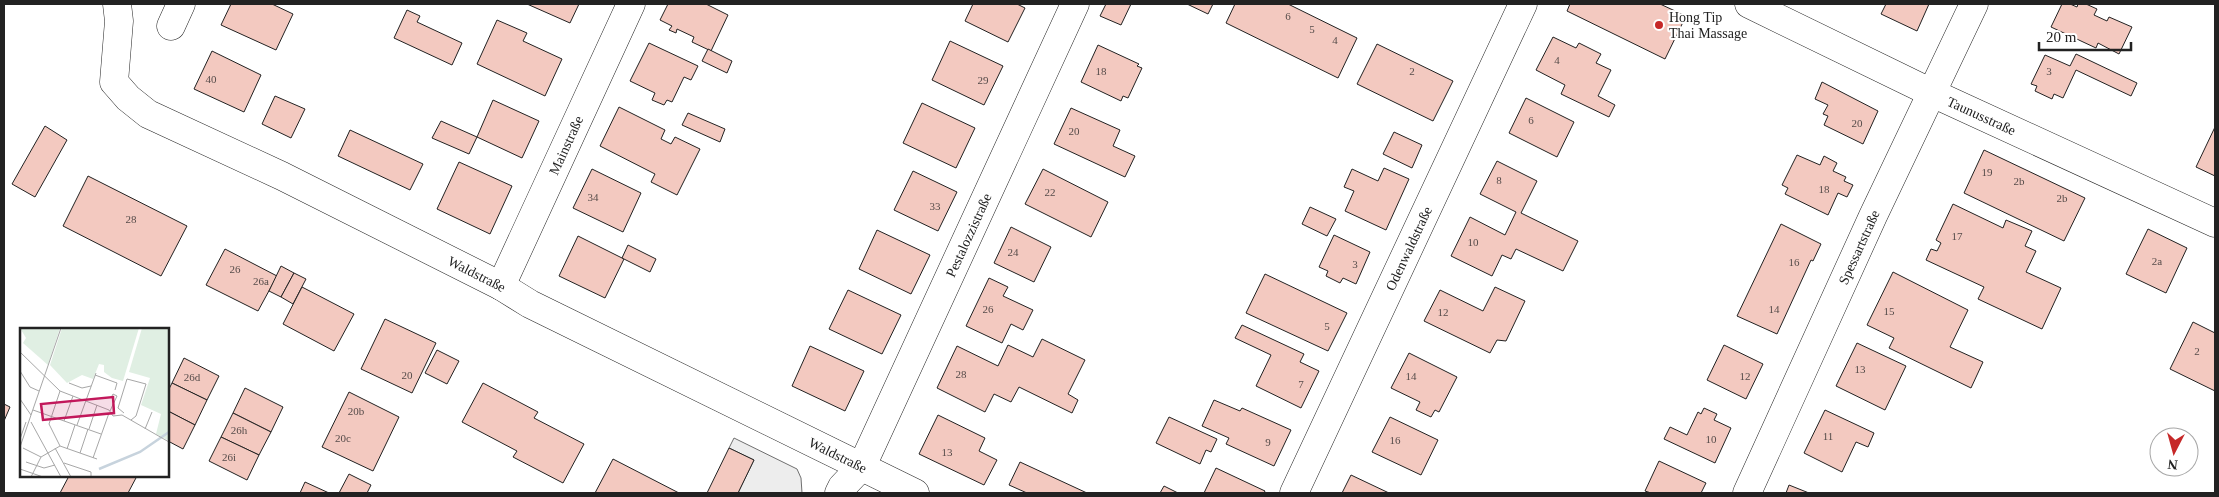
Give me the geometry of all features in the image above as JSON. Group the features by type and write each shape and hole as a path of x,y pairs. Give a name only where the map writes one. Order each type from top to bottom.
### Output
{"street":[{"name":"Waldstraße","path":"117,4 119,21 114,82 128,98 148,114 282,176 501,286 530,304 915,493"},
{"name":"Mainstraße","path":"501,286 631,4"},
{"name":"Pestalozzistraße","path":"839,493 862,466 1075,4"},
{"name":"Odenwaldstraße","path":"1294,493 1523,4"},
{"name":"Taunusstraße","path":"1749,4 1932,93 2215,223"},
{"name":"Spessartstraße","path":"1747,493 1974,4"}],"shaded area":[{"path":"734,438 797,469 801,478 802,493 738,493 754,460 729,448"}],"building":[{"path":"231,4 272,4 293,14 276,50 221,25"},
{"path":"527,4 579,4 570,23"},
{"path":"668,4 706,4 728,15 711,51 692,42 694,37 677,29 676,33 669,30 672,26 660,20"},
{"path":"973,4 1017,4 1025,8 1008,42 965,21"},
{"path":"1106,4 1131,4 1121,25 1100,16"},
{"path":"1187,4 1213,4 1208,14"},
{"path":"1235,4 1288,4 1357,38 1338,78 1226,23"},
{"path":"1570,4 1660,4 1686,16 1665,59 1567,11"},
{"path":"1886,4 1929,4 1917,31 1881,14"},
{"path":"2062,4 2070,4 2077,7 2078,4 2086,4 2097,9 2094,15 2107,21 2109,17 2132,27 2119,54 2098,43 2096,48 2051,27"},
{"path":"407,10 420,16 417,22 462,43 452,65 394,38"},
{"path":"497,20 527,33 523,41 562,59 545,96 477,64"},
{"path":"1553,37 1576,48 1579,43 1601,54 1596,63 1611,70 1598,96 1615,105 1609,117 1561,94 1565,85 1536,70"},
{"path":"950,41 1003,66 984,105 932,80"},
{"path":"649,43 698,66 691,80 684,77 672,102 667,100 664,105 652,100 655,93 630,81"},
{"path":"1377,44 1453,81 1433,121 1357,84"},
{"path":"1098,45 1139,64 1137,66 1142,68 1128,98 1123,96 1121,101 1081,82"},
{"path":"708,49 732,61 727,73 702,61"},
{"path":"212,51 261,75 244,112 194,89"},
{"path":"2076,54 2137,83 2131,96 2076,70 2063,98 2054,94 2052,99 2035,91 2037,86 2031,84 2045,55 2070,66"},
{"path":"1822,82 1878,111 1863,144 1824,125 1828,116 1823,114 1828,105 1815,99"},
{"path":"275,96 305,109 291,138 262,124"},
{"path":"1526,98 1574,122 1557,157 1509,133"},
{"path":"493,100 539,121 522,158 477,137"},
{"path":"922,103 975,128 956,168 903,143"},
{"path":"619,107 665,130 661,139 671,144 675,137 700,149 677,195 651,182 655,174 600,146"},
{"path":"1071,108 1120,130 1113,146 1135,156 1125,177 1054,144"},
{"path":"688,113 725,129 720,142 682,125"},
{"path":"441,121 477,137 469,154 432,138"},
{"path":"45,126 67,140 35,197 12,184"},
{"path":"2215,127 2215,176 2196,167"},
{"path":"350,130 423,164 410,190 338,156"},
{"path":"1394,132 1422,145 1412,168 1383,154"},
{"path":"1984,150 2085,198 2064,241 1964,193"},
{"path":"1797,155 1820,165 1824,156 1837,163 1833,171 1846,177 1844,181 1853,185 1847,197 1838,193 1828,215 1785,194 1788,188 1782,185"},
{"path":"1497,161 1537,181 1521,213 1578,241 1563,271 1516,249 1511,259 1502,255 1492,276 1451,256 1470,217 1505,235 1516,212 1480,194"},
{"path":"459,162 512,186 490,234 437,209"},
{"path":"1384,168 1409,179 1386,230 1345,211 1354,191 1344,187 1352,169 1378,181"},
{"path":"592,169 641,193 623,232 573,208"},
{"path":"1043,169 1108,202 1091,237 1025,204"},
{"path":"913,171 957,192 938,231 894,210"},
{"path":"88,176 187,226 161,276 63,226"},
{"path":"1953,204 2003,228 2006,220 2032,231 2025,246 2036,251 2026,272 2061,288 2042,329 1978,299 1984,287 1926,260 1931,249 1937,251 1941,243 1936,240"},
{"path":"1310,207 1336,219 1327,236 1302,224"},
{"path":"1781,224 1821,244 1813,261 1811,260 1777,334 1737,316"},
{"path":"1011,227 1051,247 1034,282 994,263"},
{"path":"2148,229 2187,248 2166,293 2126,274"},
{"path":"877,230 930,255 911,294 859,269"},
{"path":"1334,235 1370,252 1356,284 1343,278 1340,283 1326,276 1328,271 1319,267"},
{"path":"578,236 624,259 605,298 559,276"},
{"path":"628,245 656,259 650,272 622,258"},
{"path":"225,249 277,276 258,311 206,285"},
{"path":"281,266 294,273 281,297 269,291"},
{"path":"1893,272 1968,310 1950,347 1983,362 1971,388 1889,348 1894,338 1867,325"},
{"path":"294,273 306,279 293,304 281,297"},
{"path":"1265,274 1347,313 1328,351 1246,313"},
{"path":"989,278 1008,287 1003,296 1033,310 1023,330 1011,324 1002,343 966,326"},
{"path":"302,287 354,314 334,351 283,324"},
{"path":"1495,287 1525,301 1506,341 1497,340 1490,353 1424,321 1440,290 1483,311"},
{"path":"848,290 901,315 882,354 829,329"},
{"path":"385,319 436,343 412,393 361,369"},
{"path":"2193,322 2215,333 2215,391 2170,369"},
{"path":"1242,325 1304,354 1300,362 1319,371 1301,408 1256,386 1271,355 1235,338"},
{"path":"1042,339 1085,360 1068,394 1078,400 1072,413 1019,387 1011,402 994,394 985,412 937,388 957,346 998,366 1008,345 1033,357"},
{"path":"1857,343 1906,366 1885,410 1836,386"},
{"path":"1724,345 1763,364 1746,399 1707,380"},
{"path":"810,346 864,371 845,411 792,386"},
{"path":"437,350 459,361 447,384 425,373"},
{"path":"1409,353 1457,377 1439,412 1435,410 1431,417 1416,410 1420,402 1391,388"},
{"path":"184,358 219,376 207,400 172,383"},
{"path":"172,383 207,400 195,425 169,412 169,389"},
{"path":"483,383 538,412 534,418 584,444 563,483 513,457 517,451 462,422"},
{"path":"245,388 283,407 271,432 233,413"},
{"path":"349,392 399,417 373,471 322,447"},
{"path":"1214,400 1240,411 1242,408 1291,430 1274,466 1226,444 1229,438 1202,426"},
{"path":"4,404 10,407 4,421"},
{"path":"1704,408 1717,414 1714,420 1731,428 1715,463 1664,439 1670,427 1687,435 1698,412 1701,414"},
{"path":"1825,410 1874,433 1868,447 1856,442 1842,472 1804,453"},
{"path":"169,412 195,425 183,449 169,442"},
{"path":"233,413 271,432 259,455 221,437"},
{"path":"938,415 985,438 979,451 997,460 984,485 919,454"},
{"path":"1169,417 1217,439 1211,452 1206,450 1200,464 1156,443"},
{"path":"1390,417 1438,440 1421,475 1372,452"},
{"path":"221,437 259,455 247,480 209,461"},
{"path":"729,448 754,460 738,493 707,493"},
{"path":"613,459 679,493 595,493"},
{"path":"1659,461 1706,483 1701,493 1651,493 1645,491"},
{"path":"1020,462 1087,493 1027,493 1009,485"},
{"path":"1216,468 1265,491 1264,493 1204,493"},
{"path":"349,474 371,485 367,493 339,493"},
{"path":"1351,475 1389,493 1342,493"},
{"path":"68,477 136,477 128,493 60,493"},
{"path":"305,482 329,493 300,493"},
{"path":"1789,485 1809,493 1786,493"},
{"path":"1164,486 1178,493 1160,493"}],"place":[{"name":"Hong Tip Thai Massage","path":"1659,25"}]}
